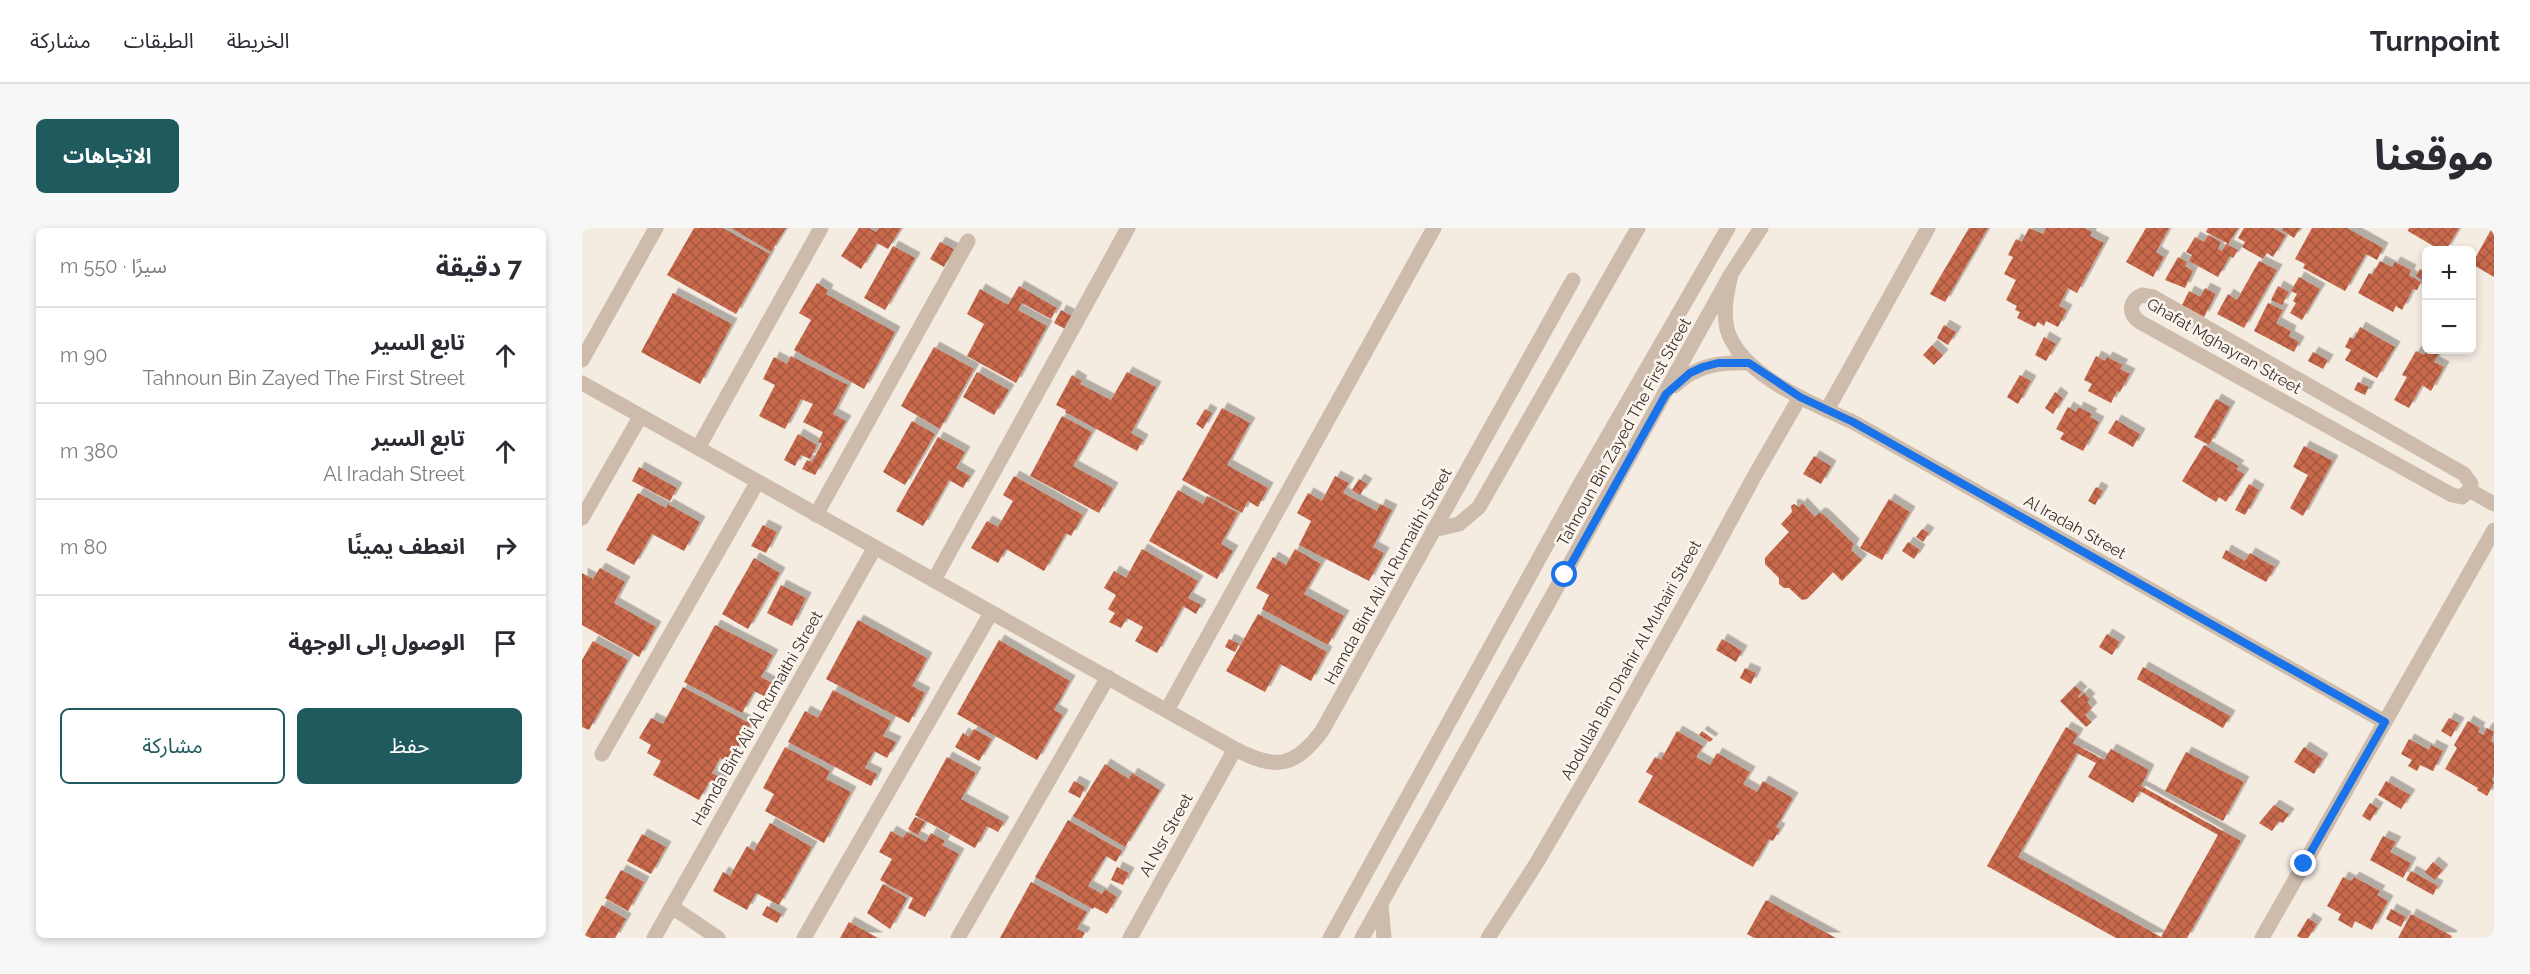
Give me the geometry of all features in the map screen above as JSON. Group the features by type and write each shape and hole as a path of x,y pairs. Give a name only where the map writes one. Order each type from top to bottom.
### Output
{"street":[{"path":"582,360 656,228"},
{"path":"698,448 821,228"},
{"path":"934,580 1128,228"},
{"path":"1167,710 1434,228"},
{"path":"1433,530 1459,524 1479,507 1638,228"},
{"name":"Tahnoun Bin Zayed The First Street","path":"1330,938 1574,495 1728,228"},
{"name":"Tahnoun Bin Zayed The First Street","path":"1362,938 1731,274 1761,228"},
{"path":"1827,410 1928,228"},
{"path":"816,515 968,241"},
{"name":"Al Iradah Street","path":"1731,274 1725,302 1728,329 1739,353 1749,363 1800,397 1853,422 2385,722"},
{"name":"Hamda Bint Ali Al Rumaithi Street","path":"582,383 874,549 934,580 1234,749 1271,764 1286,762 1300,756 1311,747 1322,731 1573,280"},
{"name":"Ghafat Mghayran Street","path":"2142,295 2152,297 2464,474 2471,484 2469,490 2462,497 2452,495 2150,327 2135,318 2132,313 2133,302 2142,295"},
{"path":"1666,394 1690,373 1703,367 1718,363 1749,363"},
{"name":"Abdullah Bin Dhahir Al Muhairi Street","path":"1488,938 1536,864 1606,744 1800,397"},
{"path":"582,518 640,417"},
{"path":"602,754 758,483"},
{"name":"Ghafat Mghayran Street","path":"2469,490 2494,504"},
{"path":"2262,938 2494,530"},
{"name":"Hamda Bint Ali Al Rumaithi Street","path":"654,938 874,549"},
{"path":"809,936 991,613"},
{"path":"958,938 1108,677"},
{"name":"Al Nsr Street","path":"1130,938 1234,749"},
{"path":"1381,904 1380,920 1384,938"},
{"path":"672,907 718,938"}],"building":[{"path":"694,228 723,228 770,254 736,314 667,275"},
{"path":"731,228 786,228 771,252"},
{"path":"859,228 869,228 876,232 879,228 901,228 888,249 877,243 861,269 841,256"},
{"path":"1969,228 1988,228 1945,302 1930,294"},
{"path":"2029,228 2043,234 2046,228 2085,228 2092,232 2090,236 2104,243 2077,293 2068,288 2059,306 2067,310 2058,327 2046,321 2044,326 2038,322 2035,327 2017,318 2020,312 2015,310 2017,306 2006,300 2016,280 2004,274 2013,257 2008,255 2016,239 2022,242"},
{"path":"2146,228 2169,228 2156,252 2164,257 2153,277 2126,262"},
{"path":"2208,228 2238,228 2228,245 2238,250 2233,258 2230,256 2218,277 2189,261 2192,255 2186,252 2195,237 2204,242 2208,235 2221,242 2218,249 2222,251 2227,243 2206,232"},
{"path":"2244,228 2273,228 2286,235 2273,257 2267,253 2263,259 2242,247 2245,242 2238,238"},
{"path":"2283,228 2300,228 2294,238 2282,230"},
{"path":"2312,228 2347,228 2383,248 2377,260 2366,254 2345,291 2303,268 2305,264 2295,259"},
{"path":"2409,228 2459,228 2448,246 2433,246 2408,231"},
{"path":"2494,228 2494,277 2476,266 2476,257"},
{"path":"940,242 954,249 944,267 930,259"},
{"path":"893,246 915,258 885,310 864,298"},
{"path":"2178,257 2187,262 2185,266 2193,271 2185,288 2165,280"},
{"path":"2259,261 2277,270 2244,328 2217,314 2228,294 2237,300"},
{"path":"2380,261 2392,267 2395,262 2411,270 2409,275 2421,282 2417,290 2413,289 2402,310 2396,306 2393,312 2358,293 2369,273 2372,275"},
{"path":"2420,269 2422,270 2422,280 2416,276"},
{"path":"2299,277 2320,289 2302,320 2290,313 2296,303 2293,301 2297,294 2291,291"},
{"path":"817,283 828,290 826,294 895,332 864,389 794,350 811,320 799,313"},
{"path":"1019,286 1057,308 1051,319 1022,303 1018,310 1047,326 1016,383 967,356 984,324 967,314 980,289 1008,305"},
{"path":"2278,286 2289,292 2282,305 2271,300"},
{"path":"2205,288 2216,294 2204,317 2182,305 2189,291 2200,297"},
{"path":"673,293 732,324 700,384 641,352"},
{"path":"2268,303 2283,310 2276,323 2291,331 2289,336 2299,342 2294,352 2254,331"},
{"path":"1061,310 1072,316 1065,329 1054,323"},
{"path":"1944,325 1956,332 1948,345 1937,338"},
{"path":"2360,327 2395,347 2377,378 2345,360 2351,350 2345,347 2350,337 2354,339"},
{"path":"2044,337 2056,344 2046,361 2035,355"},
{"path":"1932,345 1943,355 1934,365 1923,355"},
{"path":"934,347 974,369 940,429 901,406"},
{"path":"2416,351 2424,355 2439,354 2434,362 2444,367 2431,391 2422,385 2409,408 2394,400 2407,377 2402,375"},
{"path":"2313,352 2328,360 2323,369 2308,361"},
{"path":"791,356 848,385 833,414 846,421 815,475 802,469 807,460 812,462 822,443 818,442 823,432 803,422 813,404 801,399 785,429 759,416 775,385 763,379 774,357 787,364"},
{"path":"2096,356 2105,361 2107,357 2123,365 2120,369 2130,374 2111,403 2088,391 2092,384 2084,380"},
{"path":"977,372 1009,390 994,415 963,397"},
{"path":"1127,372 1156,387 1131,433 1143,440 1137,451 1056,405 1072,375 1082,381 1080,384 1111,400"},
{"path":"2020,375 2031,381 2018,404 2007,397"},
{"path":"2358,382 2369,387 2365,395 2354,390"},
{"path":"2055,392 2063,398 2053,414 2045,408"},
{"path":"2216,399 2230,407 2209,445 2194,437"},
{"path":"2068,407 2076,412 2078,407 2092,414 2090,417 2099,422 2083,451 2060,439 2064,433 2056,429"},
{"path":"1222,408 1250,423 1227,465 1268,488 1258,507 1248,501 1242,513 1182,480"},
{"path":"1205,409 1212,413 1203,429 1196,424"},
{"path":"1062,416 1092,432 1073,466 1113,488 1099,513 1030,476"},
{"path":"2116,420 2140,434 2133,447 2108,433"},
{"path":"912,421 935,434 905,485 883,472"},
{"path":"798,434 817,445 810,459 801,455 795,466 784,460"},
{"path":"938,437 965,452 956,468 970,476 963,488 949,480 923,526 896,511"},
{"path":"2204,445 2239,466 2236,469 2244,474 2226,502 2219,497 2216,502 2182,481"},
{"path":"2304,446 2333,461 2303,516 2290,508 2308,475 2293,467"},
{"path":"1814,456 1831,466 1821,484 1803,474"},
{"path":"639,467 677,488 670,501 632,481"},
{"path":"1014,476 1083,515 1071,536 1066,533 1044,571 1006,549 998,563 971,548 987,521 998,527 1013,501 1003,495"},
{"path":"1335,476 1349,483 1343,493 1377,511 1380,504 1392,510 1373,547 1384,553 1369,581 1299,545 1311,521 1297,513 1308,493 1322,501"},
{"path":"1359,479 1367,484 1360,495 1352,490"},
{"path":"2249,484 2259,490 2245,515 2235,510"},
{"path":"2096,487 2103,491 2095,505 2088,501"},
{"path":"1178,490 1203,504 1207,496 1238,513 1221,544 1233,551 1217,579 1149,541"},
{"path":"638,493 666,508 668,504 700,522 684,551 652,534 634,565 606,550"},
{"path":"1889,499 1910,512 1882,560 1860,548"},
{"path":"1802,503 1815,517 1819,513 1823,514 1854,544 1851,550 1862,560 1842,581 1833,572 1807,599 1802,600 1789,588 1784,588 1779,584 1779,578 1765,564 1765,558 1789,532 1781,524 1792,512 1791,506 1794,504 1799,507"},
{"path":"763,525 777,532 766,553 751,546"},
{"path":"1922,529 1929,533 1923,542 1916,537"},
{"path":"1908,542 1920,550 1914,559 1902,551"},
{"path":"1142,549 1198,581 1188,598 1201,605 1196,614 1183,606 1157,653 1135,641 1143,627 1127,618 1121,628 1109,622 1115,613 1108,609 1116,595 1104,588 1114,571 1126,578"},
{"path":"1295,549 1321,564 1304,594 1344,616 1328,645 1262,609 1269,595 1256,588 1273,557 1286,565"},
{"path":"2226,550 2245,561 2250,553 2275,567 2266,582 2222,558"},
{"path":"754,558 780,573 748,629 722,614"},
{"path":"600,568 625,582 614,603 656,627 639,657 582,625 582,573 593,579"},
{"path":"781,585 806,598 792,626 767,613"},
{"path":"1258,614 1327,652 1311,681 1280,664 1265,692 1226,671"},
{"path":"858,620 927,658 912,686 925,693 909,723 826,679"},
{"path":"715,625 773,655 761,677 776,685 768,698 754,691 742,713 684,682"},
{"path":"2107,634 2120,642 2112,655 2099,647"},
{"path":"1229,639 1239,644 1235,652 1225,647"},
{"path":"1722,639 1742,651 1736,662 1716,650"},
{"path":"999,640 1070,681 1054,710 1063,715 1037,760 957,714"},
{"path":"593,641 628,660 589,730 582,727 582,660"},
{"path":"2143,667 2230,716 2223,728 2137,679"},
{"path":"1745,668 1756,673 1751,684 1740,678"},
{"path":"2075,686 2082,692 2079,698 2084,693 2090,699 2087,702 2092,708 2085,715 2092,722 2086,727 2060,701"},
{"path":"683,687 751,724 729,763 720,758 712,773 723,779 718,788 709,782 699,800 653,775 661,761 647,753 651,745 639,738 651,718 663,724"},
{"path":"833,690 891,721 883,736 896,742 887,758 874,751 865,768 877,774 871,786 788,742 805,711 818,718"},
{"path":"2449,718 2459,723 2451,737 2441,731"},
{"path":"2468,721 2480,728 2478,732 2483,735 2487,728 2494,732 2491,741 2494,743 2492,779 2494,783 2487,796 2477,790 2478,788 2445,769 2457,748 2454,745"},
{"path":"2066,727 2078,734 2073,743 2104,760 2111,749 2149,770 2141,786 2241,841 2187,938 2116,938 1987,866","holes":["2077,753 2096,763 2088,777 2133,803 2140,791 2218,835 2161,937 2018,857"]},
{"path":"974,729 992,739 979,761 955,747 963,733 969,737"},
{"path":"1677,731 1703,746 1696,757 1710,765 1717,753 1750,772 1743,784 1757,792 1763,781 1793,798 1776,827 1780,829 1773,841 1769,839 1753,867 1638,802 1653,776 1646,772 1655,757 1661,760"},
{"path":"1702,731 1713,739 1710,742 1699,735"},
{"path":"2409,739 2429,750 2431,745 2443,751 2433,771 2420,765 2417,771 2408,766 2412,760 2401,754"},
{"path":"785,747 830,771 826,779 851,792 824,843 765,811 774,794 763,788"},
{"path":"2304,747 2323,759 2314,774 2294,762"},
{"path":"2186,752 2244,782 2223,821 2165,791"},
{"path":"947,757 976,773 961,799 1004,822 998,832 987,826 975,848 915,815"},
{"path":"1105,764 1129,779 1132,773 1160,790 1125,847 1073,816"},
{"path":"1074,781 1085,787 1080,798 1068,792"},
{"path":"2386,781 2410,795 2401,809 2378,795"},
{"path":"2370,803 2378,808 2370,821 2362,816"},
{"path":"2274,805 2289,814 2283,823 2279,821 2272,831 2259,823"},
{"path":"915,817 925,822 918,835 908,829"},
{"path":"1068,820 1122,851 1116,862 1106,856 1088,886 1102,894 1105,889 1117,897 1107,914 1094,907 1093,909 1035,877"},
{"path":"770,823 812,847 779,905 756,893 747,910 713,891 723,872 730,876 747,846 754,851"},
{"path":"891,831 903,838 907,832 926,842 931,833 945,841 942,845 959,854 925,917 908,908 913,898 880,880 892,859 879,852"},
{"path":"642,834 666,847 651,874 627,861"},
{"path":"2383,836 2396,842 2390,852 2411,863 2403,878 2370,860"},
{"path":"2433,862 2443,870 2435,880 2425,872"},
{"path":"1117,867 1129,873 1123,885 1111,880"},
{"path":"621,870 644,882 628,911 605,898"},
{"path":"2411,871 2438,886 2433,895 2406,880"},
{"path":"2343,877 2351,881 2354,877 2380,891 2377,895 2388,901 2372,930 2355,921 2352,928 2338,920 2341,914 2327,906"},
{"path":"1031,882 1087,912 1077,929 1085,933 1082,938 1000,938"},
{"path":"883,884 907,898 890,929 867,913"},
{"path":"1766,900 1836,938 1754,938 1747,934"},
{"path":"602,905 626,919 615,938 590,938 585,935"},
{"path":"767,906 782,914 777,923 762,915"},
{"path":"2391,909 2406,917 2401,927 2386,919"},
{"path":"2411,914 2452,936 2451,938 2398,938"},
{"path":"2308,918 2317,924 2308,938 2301,938 2297,936"},
{"path":"849,922 878,938 840,938"}],"route":[{"path":"1565,575 1666,394 1690,373 1703,367 1718,363 1749,363 1800,397 1853,422 2385,722 2304,864"}]}
